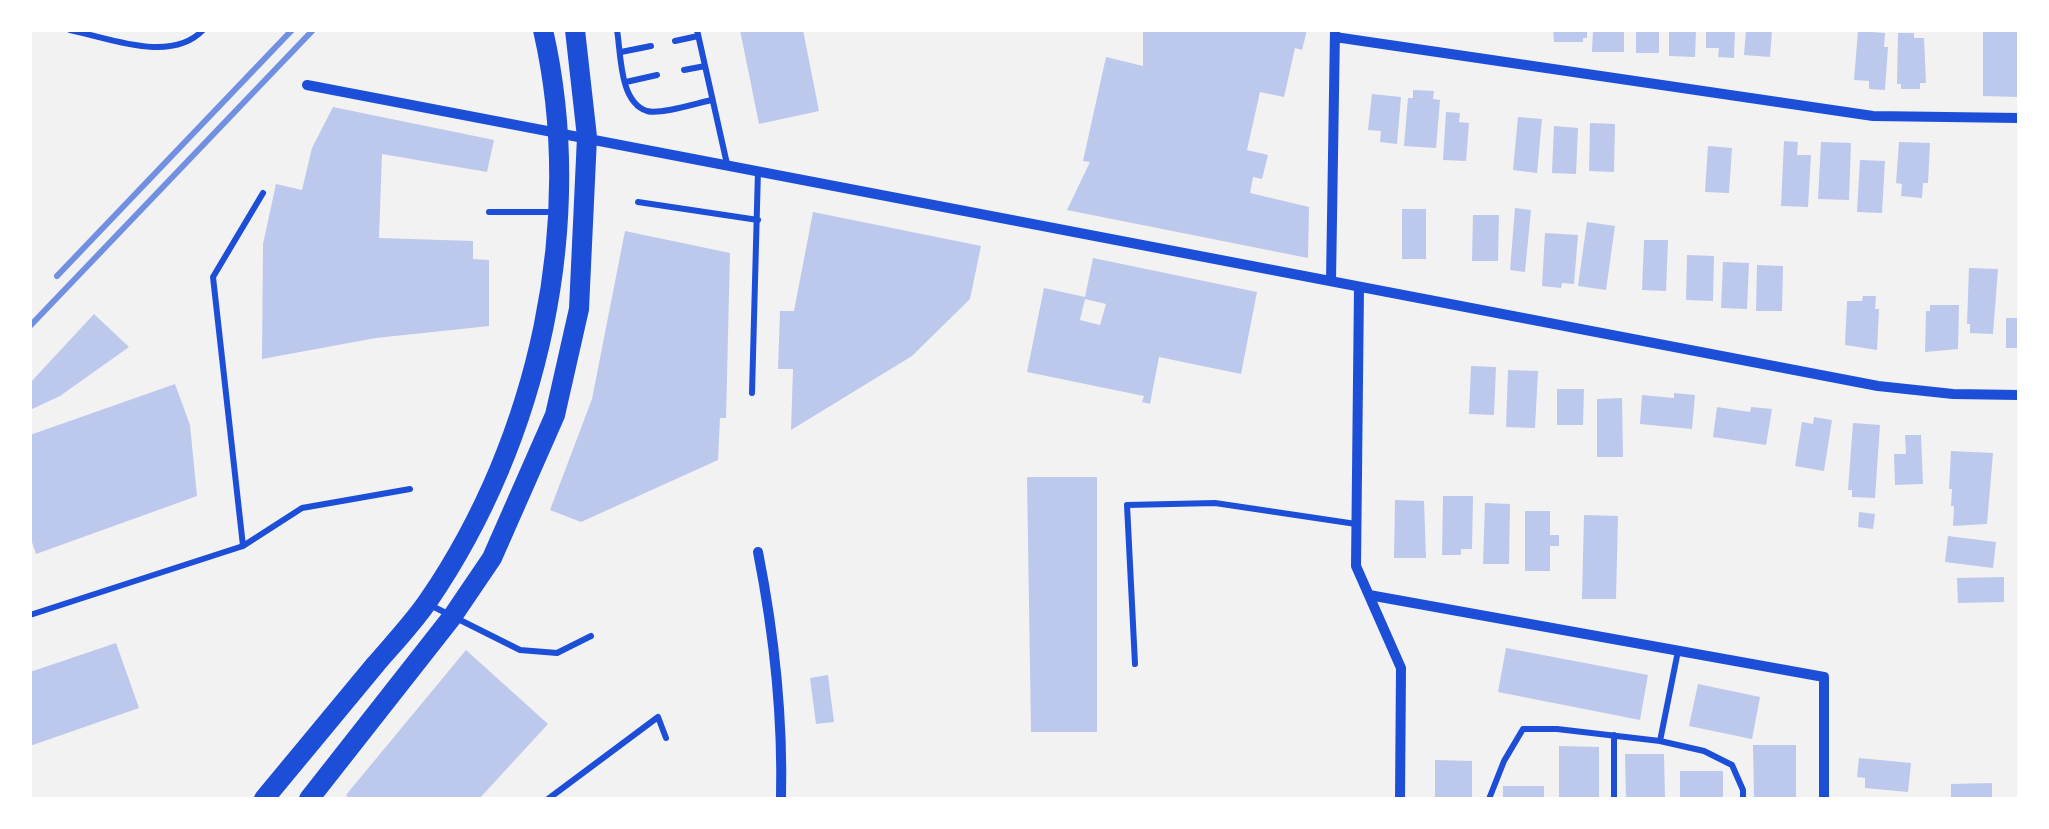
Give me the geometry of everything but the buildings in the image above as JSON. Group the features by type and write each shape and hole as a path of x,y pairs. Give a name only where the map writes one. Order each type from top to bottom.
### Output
{"main road":[{"path":"264,799 427,603 475,521 504,457 527,390 556,252 560,132 543,30"},
{"path":"309,799 452,616 492,558 555,415 579,309 587,137 575,30"}],"street":[{"path":"1331,282 1335,34 1873,116 2019,118"},
{"path":"307,86 1878,386 1953,394 2019,395"},
{"path":"1359,287 1356,566 1401,668 1400,799"},
{"path":"758,552 770,612 782,762 781,799"},
{"path":"1369,595 1824,677 1824,799"}],"lane":[{"path":"70,30 155,48 194,40 203,30"},
{"path":"617,30 626,82 634,102 648,111 712,100"},
{"path":"675,41 697,33 726,164"},
{"path":"621,52 651,46"},
{"path":"684,70 705,66"},
{"path":"626,82 657,75"},
{"path":"752,393 758,170"},
{"path":"243,546 214,277 263,193"},
{"path":"638,202 758,220"},
{"path":"489,212 557,212"},
{"path":"30,615 243,546 302,508 410,488"},
{"path":"1135,664 1127,506 1215,503 1356,524"},
{"path":"427,603 520,650 557,653 590,636"},
{"path":"1660,741 1678,651"},
{"path":"548,799 658,717 666,738"},
{"path":"1488,799 1523,729 1614,735 1704,751 1732,765 1743,799"},
{"path":"1614,735 1614,799"}],"railway":[{"path":"57,276 292,30"},
{"path":"30,326 313,30"}]}
